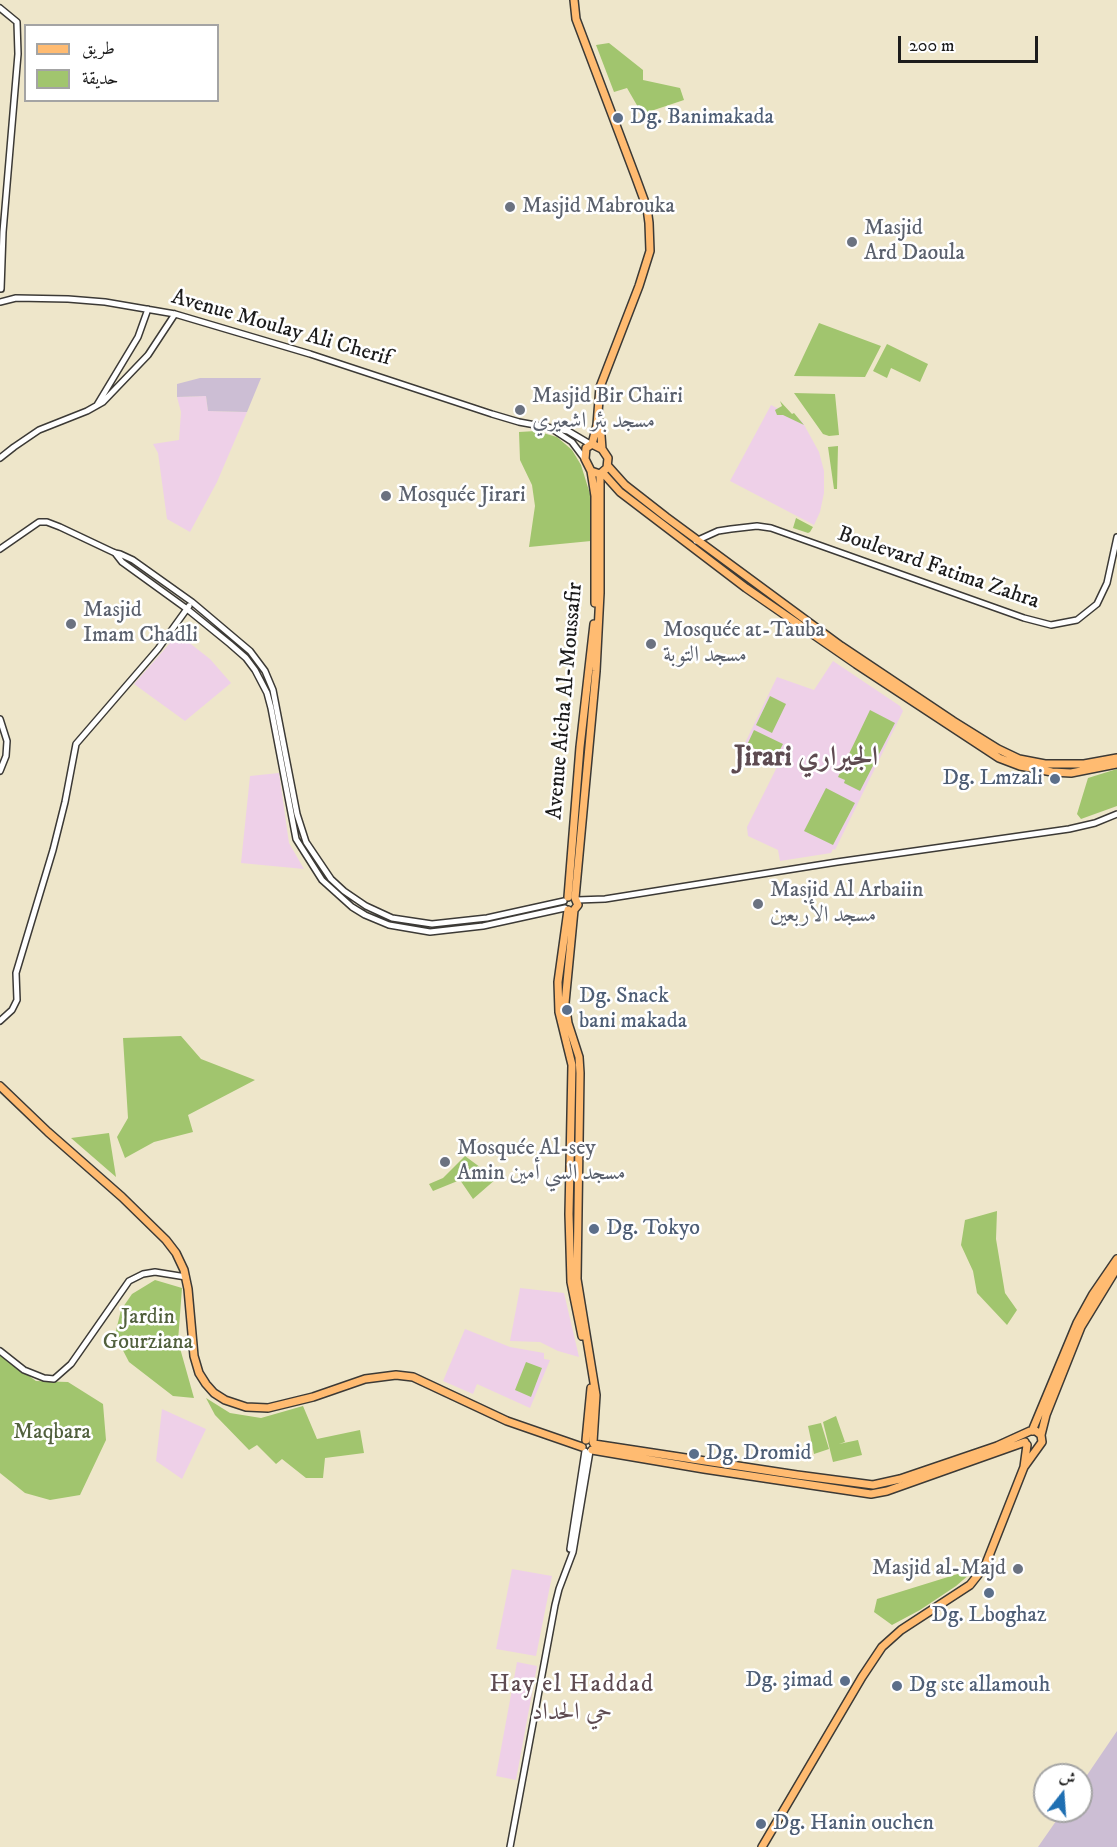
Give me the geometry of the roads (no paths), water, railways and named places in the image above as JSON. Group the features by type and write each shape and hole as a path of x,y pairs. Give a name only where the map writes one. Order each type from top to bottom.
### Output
{"main road":[{"path":"574,0 576,19 636,178 649,223 650,251 646,266 600,387 598,412 591,444 585,450 585,459 591,471 604,471 634,492 694,544 802,628 999,758 1020,766 1052,772 1071,772 1117,764"},
{"path":"598,412 602,449 608,458 604,471 614,487 953,722 1019,759 1045,765 1084,764 1117,758"},
{"path":"591,444 602,449"},
{"name":"Avenue Aicha Al-Moussafir","path":"571,904 579,758 594,624 595,496 591,471"},
{"name":"Avenue Aicha Al-Moussafir","path":"588,1446 591,1382 571,1282 569,1214 572,1065 559,1012 558,982 571,904 596,671 600,593 599,544 604,471"},
{"path":"601,495 607,489 614,487"},
{"path":"0,1086 166,1240 180,1260 186,1277 192,1348 200,1373 214,1393 230,1403 254,1408 268,1408 313,1397 365,1379 396,1374 413,1377 507,1421 588,1446 871,1494 887,1491 1026,1444"},
{"path":"1024,1467 1025,1437 1030,1432 1077,1323 1117,1258"},
{"path":"762,1847 882,1647 901,1630 970,1585 982,1570 993,1549 1024,1467 1042,1442 1041,1435 1052,1400 1077,1335 1117,1268"},
{"path":"693,1463 873,1485 900,1479 1030,1432 1038,1432 1041,1435"},
{"path":"1026,1444 1031,1448 1038,1447"}],"street":[{"path":"0,302 4,302 8,294 0,289 17,71 17,22 1,11"},
{"name":"Avenue Moulay Ali Cherif","path":"8,294 68,299 175,314 321,358 492,414 568,431 591,444"},
{"path":"98,405 138,337 148,309"},
{"path":"0,458 39,430 98,405 115,391 148,355 175,314"},
{"name":"Avenue Moulay Ali Cherif","path":"539,425 568,438 585,459"},
{"path":"0,549 39,522 44,521 75,533 115,554 122,562 188,609 239,652 259,676 271,708 296,839 322,880 347,903 376,920 401,928 430,932 483,926 571,904"},
{"name":"Boulevard Fatima Zahra","path":"694,544 718,531 757,526 771,528 1024,618 1051,625 1077,620 1097,604 1104,592 1117,537"},
{"path":"115,554 133,560 192,602 250,651 265,670 273,690 295,807 304,838 319,864 344,891 388,917 425,924 487,918 837,862 1069,829 1095,823 1117,814"},
{"path":"0,1022 12,1010 17,1000 16,973 53,850 76,744 158,649 192,602"},
{"path":"0,719 7,745 5,760 0,771"},
{"path":"0,1351 24,1370 44,1378 54,1379 71,1364 129,1281 143,1274 155,1272 186,1277"},
{"name":"Avenue Aicha Al-Moussafir","path":"510,1847 555,1605 564,1577 588,1446"}],"place":[{"name":"Dg. Banimakada","path":"618,118"},
{"name":"Masjid Mabrouka","path":"510,207"},
{"name":"Masjid Ard Daoula","path":"852,242"},
{"name":"Masjid Bir Chaïri مسجد بئر اشعيري","path":"520,410"},
{"name":"Mosquée Jirari","path":"386,496"},
{"name":"Masjid Imam Chadli","path":"71,624"},
{"name":"Mosquée at-Tauba مسجد التوبة","path":"651,644"},
{"name":"Dg. Lmzali","path":"1055,779"},
{"name":"Masjid Al Arbaiin مسجد الأربعين","path":"758,904"},
{"name":"Dg. Snack bani makada","path":"567,1010"},
{"name":"Mosquée Al-sey Amin مسجد السي أمين","path":"445,1162"},
{"name":"Dg. Tokyo","path":"594,1229"},
{"name":"Dg. Dromid","path":"694,1454"},
{"name":"Masjid al-Majd","path":"1018,1569"},
{"name":"Dg. Lboghaz","path":"989,1593"},
{"name":"Dg. 3imad","path":"845,1681"},
{"name":"Dg ste allamouh","path":"897,1686"},
{"name":"Dg. Hanin ouchen","path":"761,1824"}],"district":[{"name":"Jirari الجيراري","path":"806,759"},
{"name":"Hay el Haddad حي الحداد","path":"572,1700"}],"park label":[{"name":"Jardin Gourziana","path":"148,1330"},
{"name":"Maqbara","path":"52,1433"}]}
